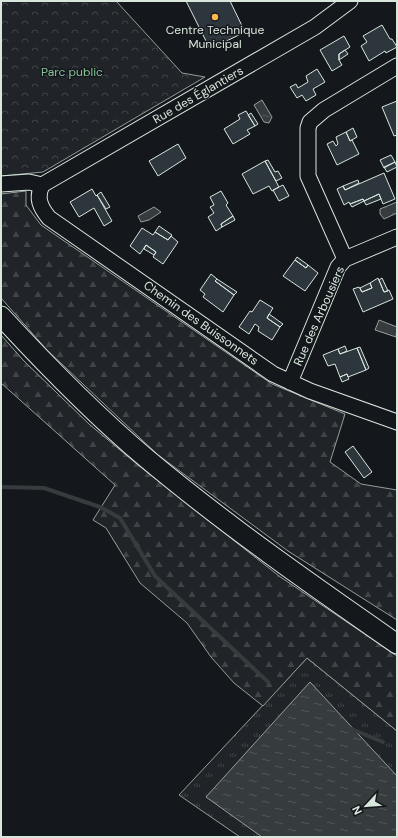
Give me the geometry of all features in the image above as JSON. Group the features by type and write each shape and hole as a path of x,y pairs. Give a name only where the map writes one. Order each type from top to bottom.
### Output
{"main road":[{"path":"1,316 37,356 98,416 146,458 209,509 283,564 397,644"}],"street":[{"name":"Rue des Églantiers","path":"42,185 315,27 350,1"},
{"path":"345,259 308,176 308,128 310,122 324,110 397,66"},
{"path":"1,184 29,182 42,185"},
{"name":"Chemin des Buissonnets","path":"42,185 39,192 39,198 44,212 49,218 273,374 310,391 397,422"},
{"name":"Rue des Arbousiers","path":"290,382 332,278 338,267 345,259 397,237"}],"green space":[{"name":"Parc public","path":"1,1 116,1 182,73 205,77 43,172 1,176"},
{"path":"26,191 26,205 41,225 272,384 345,414 330,462 361,484 397,490 397,620 288,551 158,455 47,350 1,298 1,194"},
{"path":"1,335 24,361 89,424 138,465 279,576 397,656 397,731 307,658 263,706 234,683 211,657 187,623 140,583 106,528 93,520 115,485 1,383"},
{"path":"307,658 397,731 397,837 240,837 179,795"}],"water":[{"path":"262,100 272,117 269,123 264,122 254,105"},
{"path":"397,202 397,213 384,219 380,214 380,209"},
{"path":"154,207 161,212 149,220 141,222 138,216"},
{"path":"379,320 397,327 396,337 375,330"},
{"path":"310,682 397,776 397,837 262,837 206,797"}],"building":[{"name":"Centre Technique Municipal","path":"186,1 230,1 245,32 210,49"},
{"path":"382,25 390,39 392,39 397,47 386,53 385,51 369,61 361,46 367,42 363,36"},
{"path":"344,36 350,47 339,54 339,60 342,65 332,71 320,50"},
{"path":"345,50 348,54 339,60 339,54"},
{"path":"317,69 325,82 313,89 316,95 306,101 302,95 297,98 290,87 296,84 298,88 308,82 306,76"},
{"path":"397,101 397,135 394,136 382,107"},
{"path":"246,111 255,126 247,130 250,134 233,144 224,129 240,119 238,115"},
{"path":"251,113 258,124 255,126 248,115"},
{"path":"353,128 357,137 350,141 346,132"},
{"path":"346,132 359,154 337,165 327,144 333,141 336,146 338,144 336,137"},
{"path":"178,144 186,158 158,176 149,161"},
{"path":"391,155 395,162 384,168 380,160"},
{"path":"268,160 275,172 278,171 282,178 276,181 265,161"},
{"path":"265,161 279,187 272,191 269,186 253,194 242,174"},
{"path":"395,162 397,167 387,172 384,167"},
{"path":"384,173 395,199 383,204 379,194 364,201 363,199 350,204 349,202 344,205 337,189 343,186 345,190"},
{"path":"358,180 359,183 345,190 343,186"},
{"path":"283,185 289,196 279,201 273,190"},
{"path":"92,189 112,221 104,226 94,208 79,217 70,202"},
{"path":"221,191 228,203 226,205 233,216 221,224 222,227 216,231 208,217 214,213 210,207 214,205 210,197"},
{"path":"101,192 110,207 106,209 97,195"},
{"path":"379,194 381,199 366,205 364,201"},
{"path":"363,199 364,201 352,207 350,204"},
{"path":"233,216 235,220 222,227 221,224"},
{"path":"159,226 172,235 168,240 155,232"},
{"path":"142,228 153,235 155,232 168,240 171,236 178,242 163,264 153,257 156,252 146,245 140,254 130,246"},
{"path":"146,245 156,252 154,255 144,249"},
{"path":"297,257 308,265 306,268 295,260"},
{"path":"295,260 306,268 308,265 318,273 305,291 283,276"},
{"path":"211,274 217,279 215,281 234,295 223,312 203,297 205,294 200,290"},
{"path":"378,278 384,292 389,290 393,299 363,312 353,289 359,287 362,292 372,288 370,283"},
{"path":"382,278 388,291 384,292 379,280"},
{"path":"217,279 237,292 234,295 215,281"},
{"path":"370,283 372,288 362,292 360,288"},
{"path":"260,300 273,308 267,318 280,327 272,340 258,331 259,327 255,324 249,334 239,327"},
{"path":"269,314 283,324 280,327 267,318"},
{"path":"345,346 347,351 340,354 338,349"},
{"path":"360,347 369,368 366,370 357,348"},
{"path":"357,348 366,370 348,377 347,374 340,377 335,364 328,366 323,355 338,349 340,354"},
{"path":"347,374 349,379 342,382 340,377"},
{"path":"353,446 372,472 364,478 345,452"}],"waterway":[{"path":"1,487 44,488 100,507 120,518 155,576 268,682"},
{"path":"349,728 383,742"}],"place":[{"name":"Centre Technique Municipal","path":"215,17"}]}
